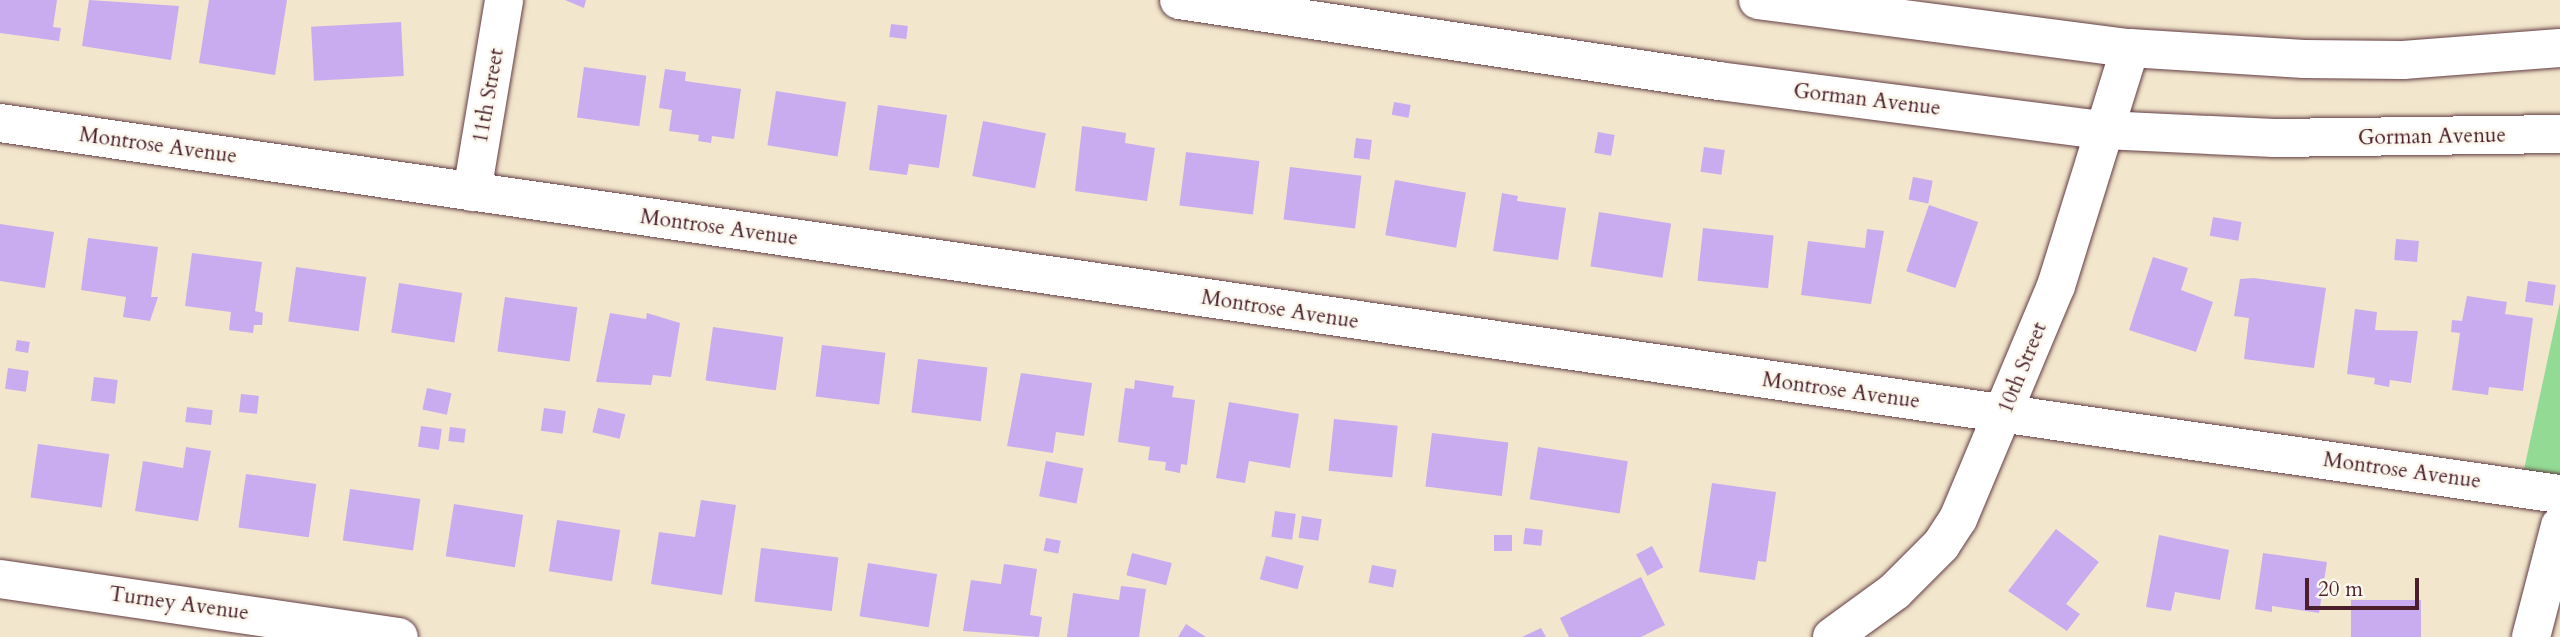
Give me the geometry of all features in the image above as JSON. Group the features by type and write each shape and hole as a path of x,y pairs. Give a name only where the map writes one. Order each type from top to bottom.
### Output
{"street":[{"name":"11th Street","path":"472,192 504,0"},
{"name":"Gorman Avenue","path":"1179,0 1719,81 2105,130 2274,138 2560,134"},
{"path":"1758,0 2130,48 2403,60 2560,48"},
{"name":"10th Street","path":"1832,637 1895,591 1941,545 1958,519 2005,414 2056,286 2130,48"},
{"name":"Montrose Avenue","path":"0,123 2560,494"},
{"path":"2530,637 2560,526"},
{"name":"Turney Avenue","path":"0,579 399,637"}],"green space":[{"path":"2560,302 2560,496 2520,488"}],"building":[{"path":"0,0 57,0 53,27 61,28 59,41 0,33"},
{"path":"89,0 179,6 171,60 82,46"},
{"path":"209,0 287,0 275,75 199,63"},
{"path":"565,0 586,0 584,8"},
{"path":"401,22 404,76 314,81 311,27"},
{"path":"891,24 908,26 906,39 889,37"},
{"path":"584,67 646,76 639,126 577,118"},
{"path":"665,69 686,72 685,81 741,89 734,139 712,136 711,143 698,141 699,135 669,131 672,110 659,108"},
{"path":"776,91 846,102 838,156 767,145"},
{"path":"1394,102 1411,105 1408,118 1392,115"},
{"path":"878,105 947,115 939,168 909,164 907,175 869,170"},
{"path":"983,121 1046,133 1035,188 972,176"},
{"path":"1082,126 1126,133 1125,143 1155,148 1147,201 1075,191"},
{"path":"1598,132 1615,135 1611,156 1594,153"},
{"path":"1356,138 1372,140 1369,160 1354,158"},
{"path":"1704,147 1725,150 1721,175 1701,172"},
{"path":"1186,152 1259,161 1253,215 1179,206"},
{"path":"1290,167 1361,176 1355,228 1284,220"},
{"path":"1913,177 1933,181 1928,203 1909,200"},
{"path":"1395,180 1466,193 1456,248 1385,235"},
{"path":"1502,193 1518,196 1517,201 1566,208 1558,260 1493,251"},
{"path":"1929,205 1978,222 1955,288 1906,271"},
{"path":"1599,212 1671,223 1662,278 1590,266"},
{"path":"2213,217 2242,222 2238,241 2210,236"},
{"path":"0,224 54,232 45,288 0,281"},
{"path":"1703,228 1774,235 1768,288 1697,281"},
{"path":"1867,229 1884,231 1871,304 1801,295 1808,241 1865,248"},
{"path":"88,238 158,247 151,297 158,297 150,321 123,317 126,297 81,290"},
{"path":"2396,239 2419,241 2417,262 2394,260"},
{"path":"192,253 262,262 255,311 263,313 262,325 254,325 253,333 229,330 231,312 185,306"},
{"path":"2153,257 2188,268 2181,290 2213,302 2196,352 2129,330"},
{"path":"296,267 366,277 359,331 288,321"},
{"path":"2254,278 2326,288 2314,368 2244,359 2249,318 2234,316 2240,279"},
{"path":"2528,281 2556,285 2553,306 2525,302"},
{"path":"399,283 462,293 454,342 391,332"},
{"path":"2467,296 2507,302 2505,314 2533,318 2523,391 2489,387 2488,395 2452,390 2460,333 2451,332 2452,320 2462,321"},
{"path":"505,297 577,307 570,362 497,351"},
{"path":"2355,309 2377,312 2375,330 2418,331 2411,383 2390,380 2389,387 2374,384 2375,378 2347,374"},
{"path":"610,313 646,319 647,313 680,323 671,377 653,375 651,385 596,382"},
{"path":"713,327 783,337 776,390 705,380"},
{"path":"17,340 30,342 28,353 15,351"},
{"path":"822,345 886,353 879,404 816,397"},
{"path":"918,359 987,368 981,421 911,413"},
{"path":"8,368 29,371 26,392 5,389"},
{"path":"1021,373 1092,383 1084,436 1056,432 1053,453 1007,446"},
{"path":"94,377 118,380 115,404 91,401"},
{"path":"1135,380 1174,386 1172,397 1195,400 1187,465 1181,464 1180,473 1165,470 1166,462 1148,460 1150,447 1118,442 1125,388 1134,389"},
{"path":"427,388 451,393 447,415 422,410"},
{"path":"241,394 259,396 257,414 239,412"},
{"path":"1229,402 1299,414 1290,468 1249,461 1245,483 1216,478"},
{"path":"187,407 213,410 211,425 185,422"},
{"path":"544,408 566,411 563,434 541,431"},
{"path":"598,408 625,414 620,439 592,432"},
{"path":"1334,419 1398,426 1392,477 1329,471"},
{"path":"421,426 442,429 439,450 418,447"},
{"path":"450,427 466,429 464,443 448,441"},
{"path":"1432,433 1508,442 1502,496 1425,487"},
{"path":"38,444 109,454 102,507 30,497"},
{"path":"186,447 211,451 198,521 135,511 143,461 183,468"},
{"path":"1538,447 1628,461 1620,514 1530,499"},
{"path":"1046,461 1083,468 1076,504 1039,496"},
{"path":"246,474 316,484 309,537 238,527"},
{"path":"1712,483 1776,492 1766,562 1758,561 1755,580 1699,572"},
{"path":"350,489 420,499 413,550 343,540"},
{"path":"701,500 736,505 722,595 651,584 659,532 695,537"},
{"path":"454,504 523,515 515,567 446,556"},
{"path":"1275,511 1296,514 1292,540 1271,537"},
{"path":"1302,516 1322,519 1318,541 1299,538"},
{"path":"557,520 620,530 612,581 549,571"},
{"path":"1525,528 1543,530 1541,546 1523,544"},
{"path":"2056,529 2099,562 2066,604 2080,614 2067,631 2008,591"},
{"path":"1494,535 1512,535 1512,551 1494,551"},
{"path":"2159,535 2229,550 2220,600 2175,592 2171,611 2146,607"},
{"path":"1046,538 1061,541 1058,554 1044,551"},
{"path":"1652,546 1663,567 1647,576 1636,554"},
{"path":"761,548 838,558 832,611 754,602"},
{"path":"1132,553 1172,563 1166,585 1126,575"},
{"path":"2263,553 2327,562 2319,613 2272,606 2272,612 2255,609"},
{"path":"1266,556 1304,566 1297,589 1260,579"},
{"path":"868,563 937,574 929,627 860,616"},
{"path":"1004,564 1037,569 1030,615 1042,617 1039,637 963,631 971,580 1001,584"},
{"path":"1372,565 1397,570 1393,587 1369,583"},
{"path":"1641,577 1665,625 1641,637 1569,637 1560,618"},
{"path":"1121,586 1146,589 1139,637 1067,637 1073,593 1119,600"},
{"path":"2351,600 2421,600 2421,637 2351,637"},
{"path":"1186,624 1206,637 1178,637"},
{"path":"1541,628 1546,637 1522,637"}]}
